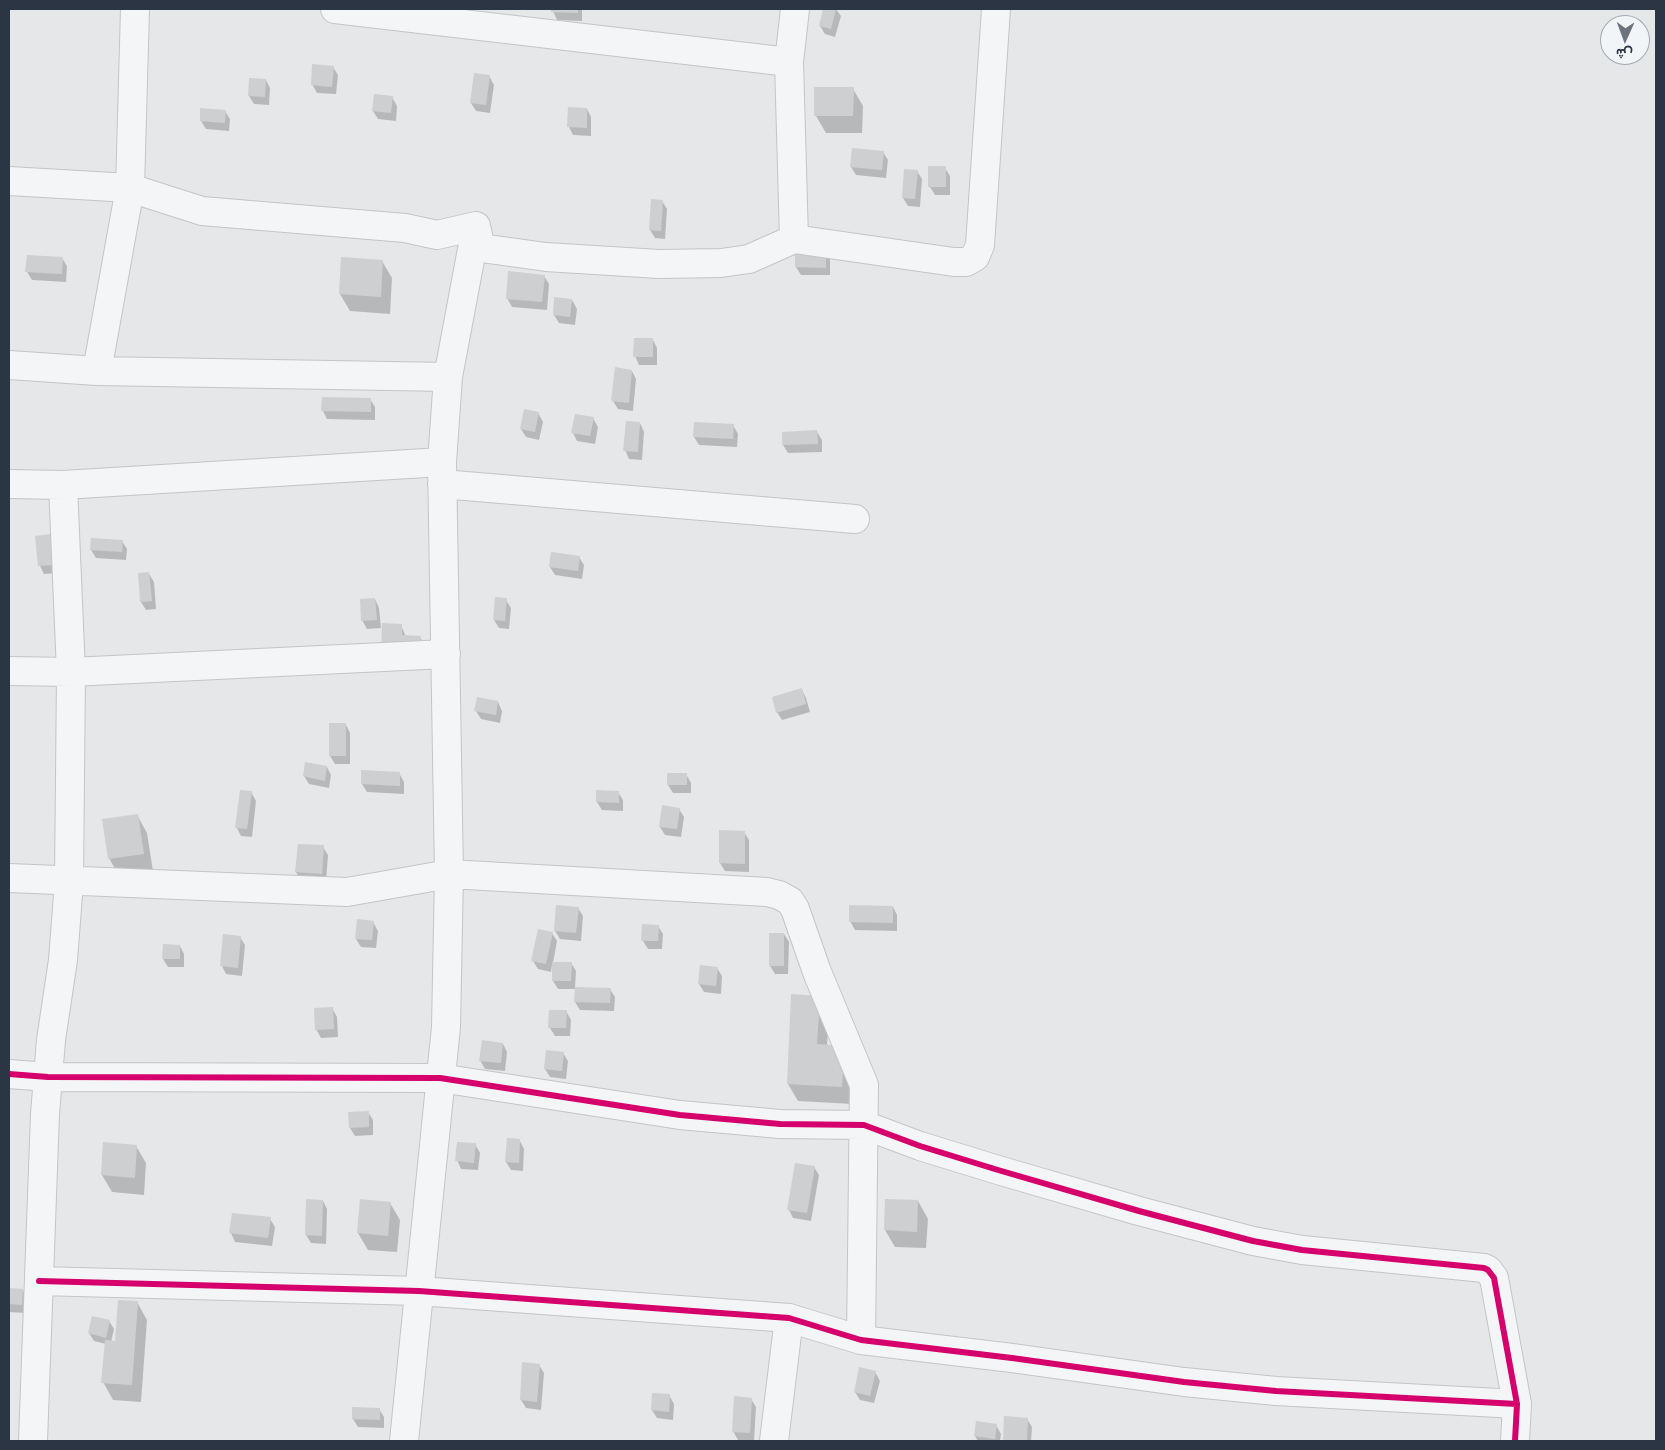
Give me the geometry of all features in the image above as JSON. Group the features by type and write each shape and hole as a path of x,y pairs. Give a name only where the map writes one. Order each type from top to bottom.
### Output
{"street":[{"path":"98,371 130,188 134,9"},
{"path":"334,9 789,62"},
{"path":"794,239 789,62 795,9"},
{"path":"476,226 481,248 546,257 659,264 703,264 750,259 794,239 954,262 966,262 975,257 980,245 996,9"},
{"path":"9,181 130,188 202,211 405,228 437,235 476,226"},
{"path":"404,1441 446,1027 449,874 442,473 448,377 476,226"},
{"path":"9,365 98,371 448,377"},
{"path":"9,484 63,486 442,473 856,519"},
{"path":"34,1441 45,1114 51,1040 63,960 70,882 71,672 63,486"},
{"path":"9,671 71,672 446,654"},
{"path":"9,878 347,892 449,874 767,892 779,895 790,901 796,909 817,972 864,1086 861,1340"},
{"path":"9,1074 48,1077 440,1078 680,1116 780,1124 864,1125 920,1146 998,1170 1139,1211 1254,1241 1312,1251 1484,1268 1494,1278 1517,1404 1515,1441"},
{"path":"39,1281 419,1291 789,1318 861,1340 1012,1358 1184,1382 1276,1391 1517,1404"},
{"path":"774,1441 789,1318"}],"building":[{"path":"551,9 578,9 578,13 551,12"},
{"path":"823,9 836,9 831,29 819,26"},
{"path":"312,64 334,66 332,87 311,85"},
{"path":"474,73 490,75 486,105 470,103"},
{"path":"249,78 266,79 265,97 248,96"},
{"path":"814,87 854,87 853,116 814,116"},
{"path":"374,94 393,96 391,113 372,111"},
{"path":"568,107 587,108 587,128 567,127"},
{"path":"200,108 226,110 225,123 200,121"},
{"path":"852,148 884,151 882,170 850,167"},
{"path":"928,166 946,166 946,187 928,187"},
{"path":"904,169 918,170 915,199 902,198"},
{"path":"651,199 663,200 661,231 649,230"},
{"path":"795,248 826,248 826,268 795,267"},
{"path":"27,255 63,257 62,274 25,272"},
{"path":"341,257 383,260 381,297 339,294"},
{"path":"508,271 545,275 542,302 506,299"},
{"path":"554,297 572,299 570,317 553,315"},
{"path":"634,338 653,338 653,357 633,357"},
{"path":"615,367 632,370 629,403 611,401"},
{"path":"322,397 371,398 371,412 321,411"},
{"path":"524,409 539,412 535,432 520,429"},
{"path":"575,414 594,417 590,436 571,433"},
{"path":"626,421 640,422 638,452 623,451"},
{"path":"694,422 734,424 733,439 693,437"},
{"path":"817,430 818,444 782,445 782,432"},
{"path":"52,534 55,565 38,566 35,536"},
{"path":"91,538 123,540 122,552 90,550"},
{"path":"551,552 580,556 578,571 549,567"},
{"path":"149,572 152,601 140,602 138,573"},
{"path":"495,597 507,598 505,621 493,620"},
{"path":"375,598 377,620 361,621 360,599"},
{"path":"382,623 402,624 402,635 421,636 420,653 381,651"},
{"path":"802,688 806,704 776,713 772,697"},
{"path":"477,697 498,701 496,715 474,711"},
{"path":"329,723 346,723 346,756 329,756"},
{"path":"305,762 327,766 325,781 303,776"},
{"path":"361,770 400,772 400,786 361,784"},
{"path":"667,773 687,773 687,785 667,785"},
{"path":"240,790 252,791 247,829 235,828"},
{"path":"596,790 619,791 619,803 596,802"},
{"path":"662,805 680,808 677,829 659,827"},
{"path":"138,814 144,854 108,859 102,819"},
{"path":"719,830 745,831 745,864 719,863"},
{"path":"298,844 324,845 322,874 295,872"},
{"path":"556,905 579,907 576,933 554,931"},
{"path":"849,905 893,906 893,923 849,922"},
{"path":"357,919 374,921 372,940 355,939"},
{"path":"642,924 659,925 658,941 641,941"},
{"path":"538,929 553,932 546,964 531,961"},
{"path":"769,933 784,933 784,966 769,966"},
{"path":"223,934 241,936 238,968 220,966"},
{"path":"163,944 180,945 180,959 162,959"},
{"path":"552,962 572,962 571,981 552,981"},
{"path":"700,965 718,967 716,986 698,984"},
{"path":"575,987 611,988 610,1003 574,1002"},
{"path":"791,994 820,996 817,1044 845,1046 842,1087 787,1084"},
{"path":"333,1007 334,1029 315,1030 314,1008"},
{"path":"549,1010 567,1010 566,1028 548,1028"},
{"path":"482,1040 503,1043 501,1063 479,1061"},
{"path":"546,1050 564,1052 562,1071 544,1069"},
{"path":"369,1111 369,1127 349,1128 348,1112"},
{"path":"507,1138 520,1139 519,1163 505,1162"},
{"path":"103,1142 137,1145 135,1178 101,1175"},
{"path":"457,1142 476,1143 474,1163 455,1161"},
{"path":"795,1163 815,1166 807,1213 787,1210"},
{"path":"306,1199 323,1200 322,1236 305,1235"},
{"path":"360,1199 391,1202 388,1236 357,1233"},
{"path":"885,1199 918,1200 917,1232 884,1230"},
{"path":"232,1213 271,1217 268,1238 229,1233"},
{"path":"9,1288 23,1289 22,1305 9,1304"},
{"path":"118,1300 138,1301 132,1385 101,1383 105,1340 115,1341"},
{"path":"92,1316 110,1320 106,1338 88,1333"},
{"path":"522,1362 540,1364 537,1402 520,1400"},
{"path":"859,1367 876,1371 870,1396 854,1392"},
{"path":"652,1393 670,1394 669,1412 651,1410"},
{"path":"734,1396 752,1398 750,1433 732,1432"},
{"path":"352,1407 380,1408 380,1420 352,1419"},
{"path":"1004,1416 1028,1418 1027,1441 1003,1441"},
{"path":"976,1421 997,1424 995,1439 974,1436"}],"cycle path":[{"path":"9,1074 48,1077 440,1078 680,1115 780,1124 864,1125 920,1146 998,1170 1139,1211 1253,1241 1302,1250 1484,1268 1494,1278 1517,1404 1515,1441"},
{"path":"39,1281 419,1291 789,1318 861,1340 1012,1358 1184,1382 1276,1391 1517,1404"}]}
